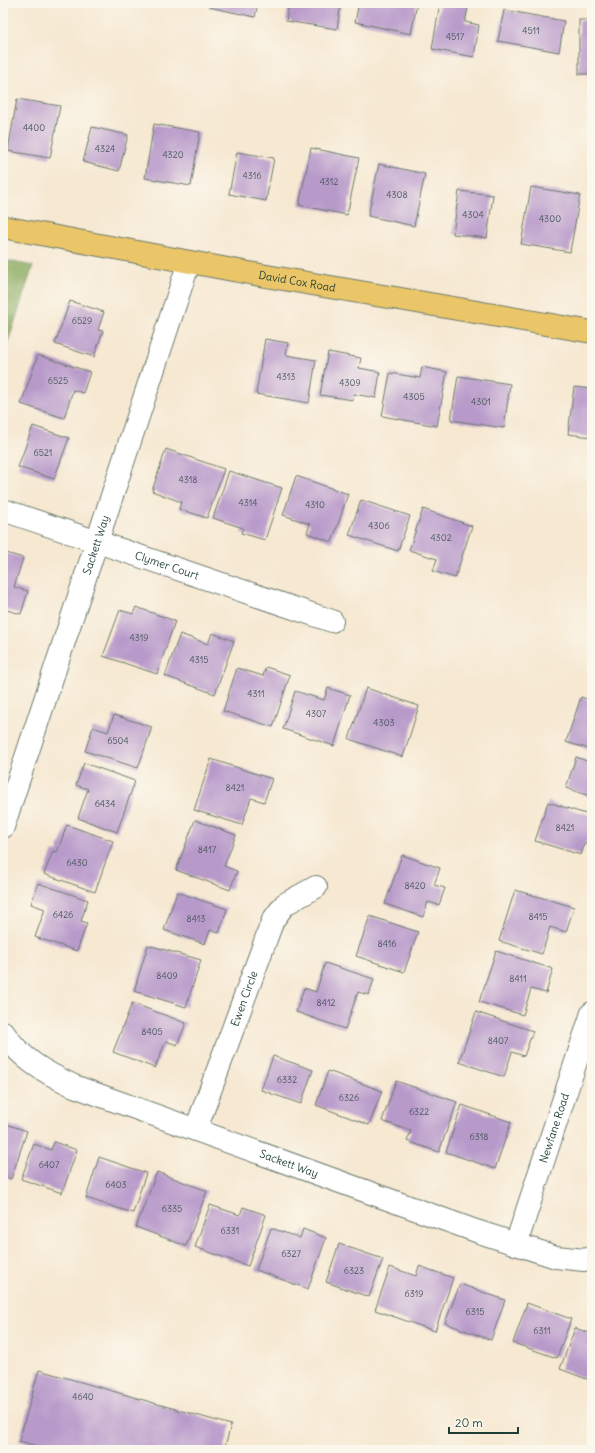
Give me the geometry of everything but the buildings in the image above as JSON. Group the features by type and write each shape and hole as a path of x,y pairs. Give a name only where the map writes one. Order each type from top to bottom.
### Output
{"main road":[{"name":"David Cox Road","path":"3,227 189,262 592,332"}],"street":[{"name":"Sackett Way","path":"3,827 189,262"},
{"name":"Clymer Court","path":"3,510 332,621"},
{"name":"Ewen Circle","path":"196,1129 273,920 285,904 316,887"},
{"name":"Newfane Road","path":"516,1244 592,1012"},
{"name":"Sackett Way","path":"3,1032 25,1058 45,1073 74,1086 196,1129 290,1165 516,1244 556,1257 584,1260 592,1258"}],"green space":[{"path":"3,260 33,266 3,357"}]}
